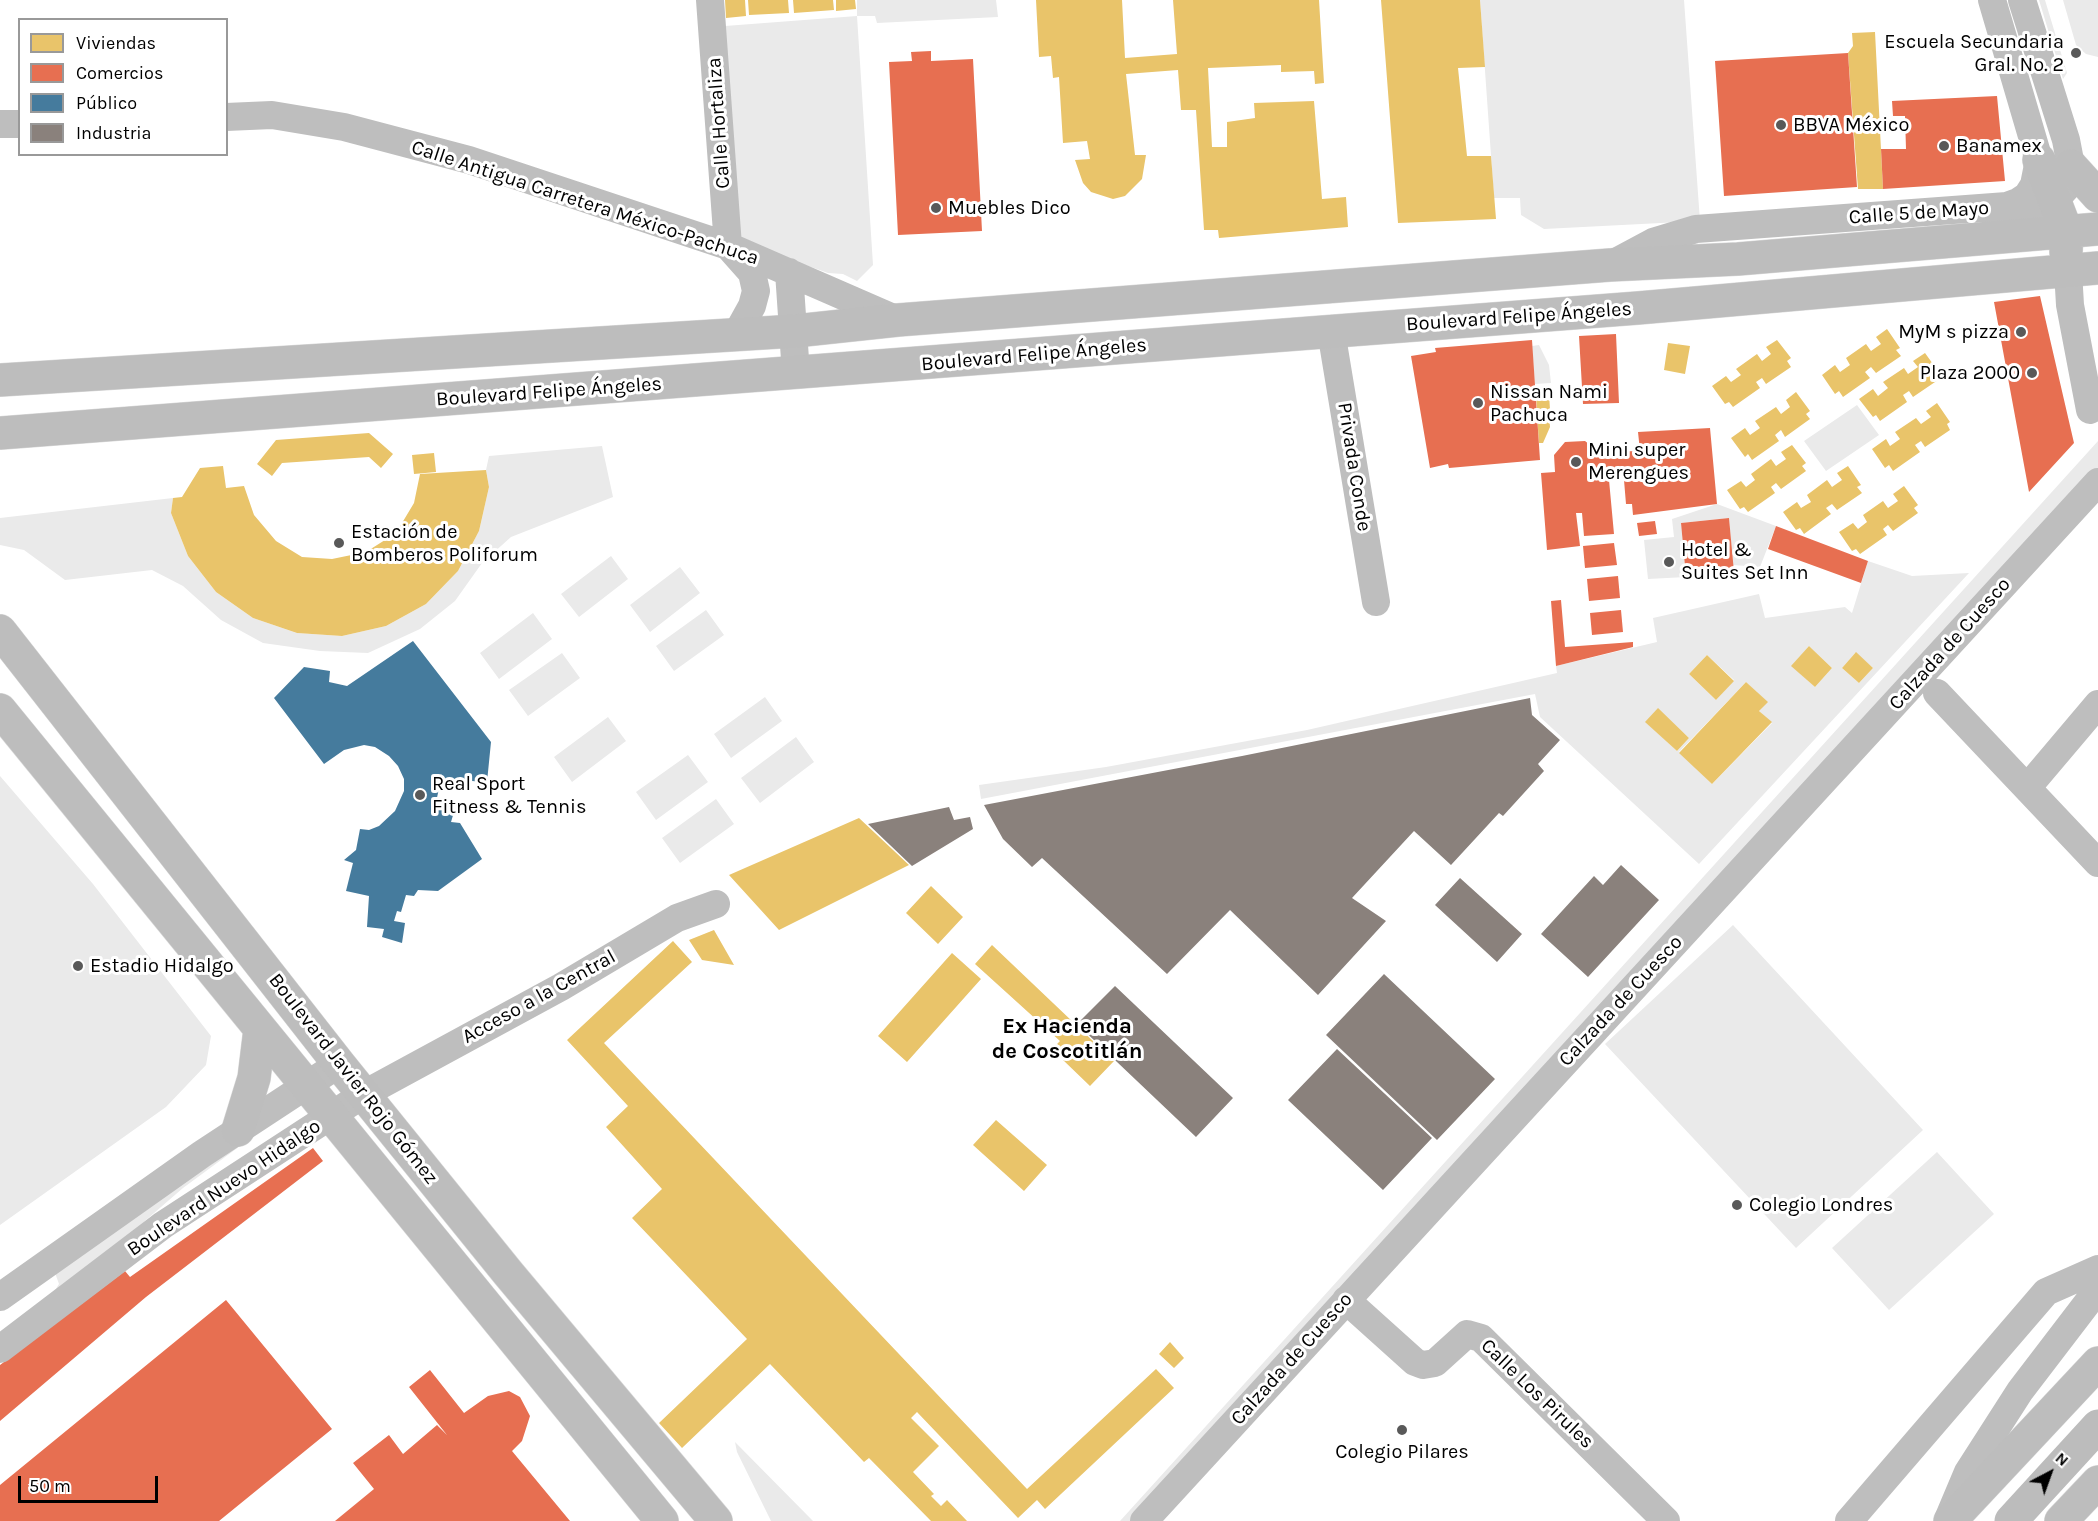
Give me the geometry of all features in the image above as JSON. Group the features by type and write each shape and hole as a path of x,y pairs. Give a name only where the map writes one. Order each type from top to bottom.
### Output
{"main road":[{"path":"2039,160 2055,202 2083,231"},
{"path":"2071,166 2098,196"},
{"path":"0,380 795,331 898,320 1610,265 1738,259 2083,231"},
{"path":"2083,231 2065,242 2083,270"},
{"path":"1503,318 1527,301 1554,292 1696,282 1723,272 1738,259"},
{"name":"Boulevard Felipe Ángeles","path":"0,433 796,374 2083,270"},
{"name":"Boulevard Javier Rojo Gómez","path":"0,630 339,1064 716,1521"},
{"path":"0,664 42,716 178,855"},
{"name":"Boulevard Javier Rojo Gómez","path":"0,710 662,1521"},
{"path":"250,1122 260,1029"},
{"path":"1949,1521 2098,1363"},
{"path":"2061,1521 2098,1482"}],"street":[{"name":"Calle Hortaliza","path":"710,0 728,246"},
{"path":"1992,0 2039,160"},
{"path":"2022,0 2066,140 2071,166 2066,188 2055,202"},
{"name":"Calle Antigua Carretera México-Pachuca","path":"228,117 272,115 344,127 469,160 728,246 898,320"},
{"path":"0,124 18,124"},
{"name":"Calle 5 de Mayo","path":"1610,265 1653,242 1696,229 2007,206 2027,196 2034,185 2039,160"},
{"name":"Calle 5 de Mayo","path":"1738,259 1761,245 1778,240 2012,221 2044,212 2055,202"},
{"path":"728,246 752,273 756,291 752,306 737,333"},
{"path":"2083,270 2070,305 2090,410"},
{"path":"789,272 795,331 796,374"},
{"name":"Privada Conde","path":"1331,331 1376,602"},
{"name":"Calzada de Cuesco","path":"1144,1521 2098,482"},
{"path":"1937,693 2098,863"},
{"path":"2027,788 2098,705"},
{"name":"Acceso a la Central","path":"364,1095 561,987 677,918 716,904"},
{"name":"Boulevard Nuevo Hidalgo","path":"0,1298 250,1122 339,1064"},
{"name":"Boulevard Nuevo Hidalgo","path":"0,1349 163,1224 364,1095"},
{"path":"163,1224 199,1185 264,1133 268,1121 250,1122"},
{"path":"1849,1521 2046,1292 2098,1269"},
{"path":"0,1327 39,1299 44,1288 36,1271"},
{"path":"1949,1521 1968,1472 2020,1391 2098,1289"},
{"name":"Calle Los Pirules","path":"1346,1300 1415,1362 1423,1365 1435,1363 1467,1334 1481,1338 1666,1521"}],"shaded area":[{"path":"857,0 996,0 998,17 877,23 875,16 857,16"},
{"path":"1480,0 1684,0 1700,221 1544,229 1521,215 1520,198 1494,198"},
{"path":"2039,0 2045,0 2067,73 2063,79"},
{"path":"2063,0 2098,0 2098,57 2086,54 2076,45"},
{"path":"857,16 873,265 857,281 843,274 828,273 738,241 725,26"},
{"path":"1539,345 1549,365 1551,383 1535,384 1532,346"},
{"path":"1857,405 1879,435 1826,471 1804,441"},
{"path":"2098,441 2098,479 1141,1521 1120,1521"},
{"path":"602,446 613,497 511,537 482,563 455,601 420,629 368,653 320,651 263,643 221,620 183,586 152,570 65,580 24,550 0,545 0,518 173,498 171,513 188,556 216,592 253,618 297,633 342,636 386,626 426,604 458,571 479,531 489,487 486,470 489,456"},
{"path":"1717,504 1776,526 1760,567 1733,565 1729,518 1681,523 1686,577 1648,579 1644,540 1674,537 1672,519"},
{"path":"611,556 628,579 579,617 561,594"},
{"path":"1868,561 1912,576 1969,573 1699,864 1540,717 1535,694 981,799 979,785 1106,767 1307,730 1557,673 1556,666 1657,642 1653,618 1759,594 1765,618 1845,607 1852,613","holes":["1809,646 1832,668 1815,687 1792,666","1855,653 1873,668 1859,683 1842,668","1707,655 1734,680 1716,700 1689,674","1746,682 1767,702 1759,711 1772,723 1712,784 1679,752","1658,709 1689,738 1677,751 1646,722"]},
{"path":"680,567 700,593 650,632 630,605"},
{"path":"706,610 724,635 674,671 656,646"},
{"path":"533,613 552,639 499,679 480,653"},
{"path":"562,653 580,678 528,716 509,690"},
{"path":"765,697 782,721 731,758 714,734"},
{"path":"608,717 626,741 572,782 554,757"},
{"path":"796,737 814,762 760,803 741,778"},
{"path":"688,755 708,782 656,820 636,792"},
{"name":"Estadio Hidalgo","path":"0,776 93,884 211,1036 206,1065 166,1107 0,1225"},
{"path":"716,799 734,824 680,863 662,838"},
{"path":"1733,925 1923,1130 1796,1248 1605,1044"},
{"path":"255,1135 183,1188 102,1258 52,1295 59,1284 54,1270"},
{"path":"1937,1152 1994,1214 1889,1310 1832,1248"},
{"path":"735,1442 813,1521 771,1521 737,1452"}],"building: Viviendas":[{"path":"725,0 745,0 746,16 726,18"},
{"path":"748,0 788,0 789,13 749,15"},
{"path":"793,0 833,0 834,10 794,13"},
{"path":"836,0 855,0 856,9 836,11"},
{"path":"1036,0 1122,0 1125,58 1177,54 1173,0 1319,0 1324,83 1315,84 1314,71 1281,72 1281,65 1208,68 1212,147 1227,147 1227,122 1255,118 1254,103 1314,101 1322,199 1346,197 1348,227 1219,238 1218,230 1204,230 1196,110 1181,110 1178,70 1126,74 1135,155 1146,155 1142,179 1125,196 1113,199 1091,192 1083,183 1075,160 1090,159 1087,141 1063,143 1059,77 1053,78 1051,56 1039,57"},
{"path":"1381,0 1480,0 1485,67 1458,68 1467,156 1491,156 1496,219 1398,223"},
{"path":"1875,32 1883,189 1858,189 1848,53 1853,46 1852,33"},
{"path":"1887,329 1900,348 1896,350 1901,356 1876,373 1871,367 1865,372 1870,378 1843,397 1839,391 1835,394 1822,375 1835,365 1840,372 1850,365 1846,358 1866,344 1871,351 1881,344 1876,337"},
{"path":"1777,340 1791,358 1787,361 1791,367 1766,384 1762,378 1756,382 1760,388 1733,407 1729,402 1725,404 1712,386 1726,376 1731,382 1741,375 1736,369 1757,354 1762,361 1771,354 1766,347"},
{"path":"1668,343 1690,346 1685,374 1664,370"},
{"path":"1925,353 1938,371 1934,374 1938,380 1913,397 1909,391 1903,395 1907,402 1880,421 1876,415 1873,417 1859,399 1873,389 1878,396 1888,388 1883,382 1904,368 1908,374 1918,367 1913,361"},
{"path":"1796,392 1810,411 1806,414 1810,419 1785,437 1781,430 1775,435 1779,441 1752,460 1748,454 1745,457 1731,438 1745,428 1750,435 1760,428 1755,421 1776,407 1781,414 1790,407 1786,400"},
{"path":"1549,394 1550,410 1537,412 1536,395"},
{"path":"1937,403 1950,422 1947,424 1950,430 1925,447 1921,441 1915,445 1920,452 1893,471 1889,465 1885,468 1872,449 1886,439 1890,446 1900,439 1895,432 1916,418 1921,424 1931,417 1926,411"},
{"path":"1549,414 1550,427 1543,443 1539,443 1537,415"},
{"path":"369,433 393,454 381,468 369,457 282,463 272,476 257,464 276,440"},
{"path":"1792,445 1806,463 1802,466 1806,471 1781,489 1776,483 1771,487 1775,493 1748,512 1744,507 1740,509 1727,490 1741,481 1746,487 1755,480 1751,474 1771,459 1776,466 1786,459 1781,452"},
{"path":"434,453 436,472 414,474 412,455"},
{"path":"223,466 226,488 244,486 254,515 276,541 302,557 332,559 366,552 396,533 414,503 420,474 486,470 489,487 479,531 458,571 426,604 386,626 342,636 297,633 253,618 216,592 188,556 171,513 173,498 182,497 200,468"},
{"path":"1848,466 1861,485 1857,487 1862,493 1837,510 1832,504 1826,508 1831,514 1804,534 1800,528 1796,530 1783,512 1797,502 1801,508 1811,502 1807,495 1827,480 1832,487 1842,480 1837,473"},
{"path":"1904,486 1918,505 1914,508 1918,513 1893,531 1888,525 1883,529 1887,535 1860,554 1856,549 1852,551 1839,532 1853,523 1858,529 1867,522 1863,515 1883,501 1888,508 1898,501 1893,494"},
{"path":"1809,646 1832,668 1815,687 1791,666"},
{"path":"1856,652 1873,668 1859,683 1842,668"},
{"path":"1707,655 1734,681 1716,700 1689,674"},
{"path":"1746,682 1768,702 1759,711 1772,722 1712,784 1679,753"},
{"path":"1658,708 1689,738 1677,751 1645,722"},
{"path":"859,818 909,865 779,930 729,875"},
{"path":"931,886 963,917 938,944 906,913"},
{"path":"714,930 734,965 702,960 689,940"},
{"path":"673,941 692,962 604,1043 1027,1489 1156,1369 1174,1388 1045,1509 1037,1500 1018,1518 917,1412 911,1418 939,1446 913,1472 934,1494 931,1496 941,1506 947,1500 967,1521 931,1521 869,1458 864,1462 770,1364 682,1448 659,1423 747,1339 632,1218 662,1189 606,1127 628,1106 567,1040"},
{"path":"992,945 1114,1061 1090,1086 1063,1060 1068,1055 1057,1044 1060,1041 975,964"},
{"path":"952,953 981,979 907,1062 878,1036"},
{"path":"996,1120 1047,1165 1024,1191 973,1145"},
{"path":"1170,1342 1184,1358 1174,1368 1159,1354"}],"building: Comercios":[{"path":"931,51 931,61 973,59 982,231 898,235 889,62 912,61 911,52"},
{"path":"1848,53 1857,187 1724,196 1715,61"},
{"path":"1997,96 2005,181 1883,189 1881,149 1906,149 1905,116 1893,116 1892,101"},
{"name":"Plaza 2000","path":"2040,296 2074,443 2029,492 1994,302"},
{"path":"1616,334 1619,403 1583,404 1579,336"},
{"name":"Nissan Nami Pachuca","path":"1532,340 1540,460 1449,468 1448,464 1430,468 1411,356 1436,352 1435,348"},
{"path":"1710,428 1717,504 1633,515 1632,504 1626,504 1623,468 1599,468 1599,481 1609,480 1614,534 1584,536 1582,513 1576,513 1580,546 1547,550 1541,473 1555,472 1554,455 1565,442 1585,441 1599,452 1640,451 1638,432"},
{"path":"1729,518 1734,572 1686,577 1681,523"},
{"path":"1655,521 1657,534 1639,536 1637,523"},
{"path":"1776,526 1868,561 1861,583 1768,549"},
{"path":"1614,543 1617,565 1585,568 1583,546"},
{"path":"1618,576 1620,598 1589,601 1587,579"},
{"path":"1561,600 1565,647 1633,642 1633,647 1556,666 1551,601"},
{"path":"1621,610 1623,632 1592,635 1590,613"},
{"path":"313,1148 323,1161 146,1297 0,1421 0,1365 125,1271 130,1277"},
{"path":"226,1300 332,1429 219,1521 0,1521 0,1485"},
{"path":"430,1370 464,1413 488,1396 509,1391 520,1397 530,1416 522,1441 512,1451 570,1521 335,1521 374,1489 353,1463 389,1435 403,1454 437,1425 447,1435 409,1387"}],"building: Público":[{"name":"Real Sport Fitness & Tennis","path":"413,641 491,742 487,782 441,779 435,807 454,812 451,822 460,823 482,859 438,891 418,890 414,896 406,895 401,912 397,911 394,921 405,923 402,943 382,937 384,929 367,927 369,896 346,891 353,863 344,860 356,850 360,829 369,830 379,826 395,811 404,791 404,779 398,766 389,756 375,747 364,745 344,750 324,764 274,698 304,667 330,671 329,682 347,686"}],"building: Industria":[{"path":"1530,698 1532,715 1560,740 1538,764 1544,771 1503,816 1499,813 1451,865 1414,831 1352,898 1386,921 1318,995 1230,910 1167,974 1042,858 1032,867 1003,839 984,805 1242,756"},
{"path":"949,807 954,820 970,817 973,829 912,866 868,824"},
{"path":"1621,865 1659,900 1588,977 1541,934 1594,876 1603,885"},
{"path":"1460,878 1522,934 1497,962 1435,905"},
{"path":"1384,974 1495,1079 1437,1140 1326,1035"},
{"path":"1115,986 1233,1098 1196,1137 1077,1024"},
{"path":"1337,1049 1432,1138 1383,1190 1288,1100"}],"waterway":[{"path":"2011,1521 2098,1426"}],"place":[{"name":"Escuela Secundaria Gral. No. 2","path":"2076,53"},
{"name":"BBVA México","path":"1781,125"},
{"name":"Banamex","path":"1944,146"},
{"name":"Muebles Dico","path":"936,208"},
{"name":"MyM s pizza","path":"2021,332"},
{"name":"Plaza 2000","path":"2032,373"},
{"name":"Nissan Nami Pachuca","path":"1478,403"},
{"name":"Mini super Merengues","path":"1576,462"},
{"name":"Estación de Bomberos Poliforum","path":"339,543"},
{"name":"Hotel & Suites Set Inn","path":"1669,562"},
{"name":"Real Sport Fitness & Tennis","path":"420,795"},
{"name":"Estadio Hidalgo","path":"78,966"},
{"name":"Colegio Londres","path":"1737,1205"},
{"name":"Colegio Pilares","path":"1402,1430"}],"district":[{"name":"Ex Hacienda de Coscotitlán","path":"1067,1040"}]}
